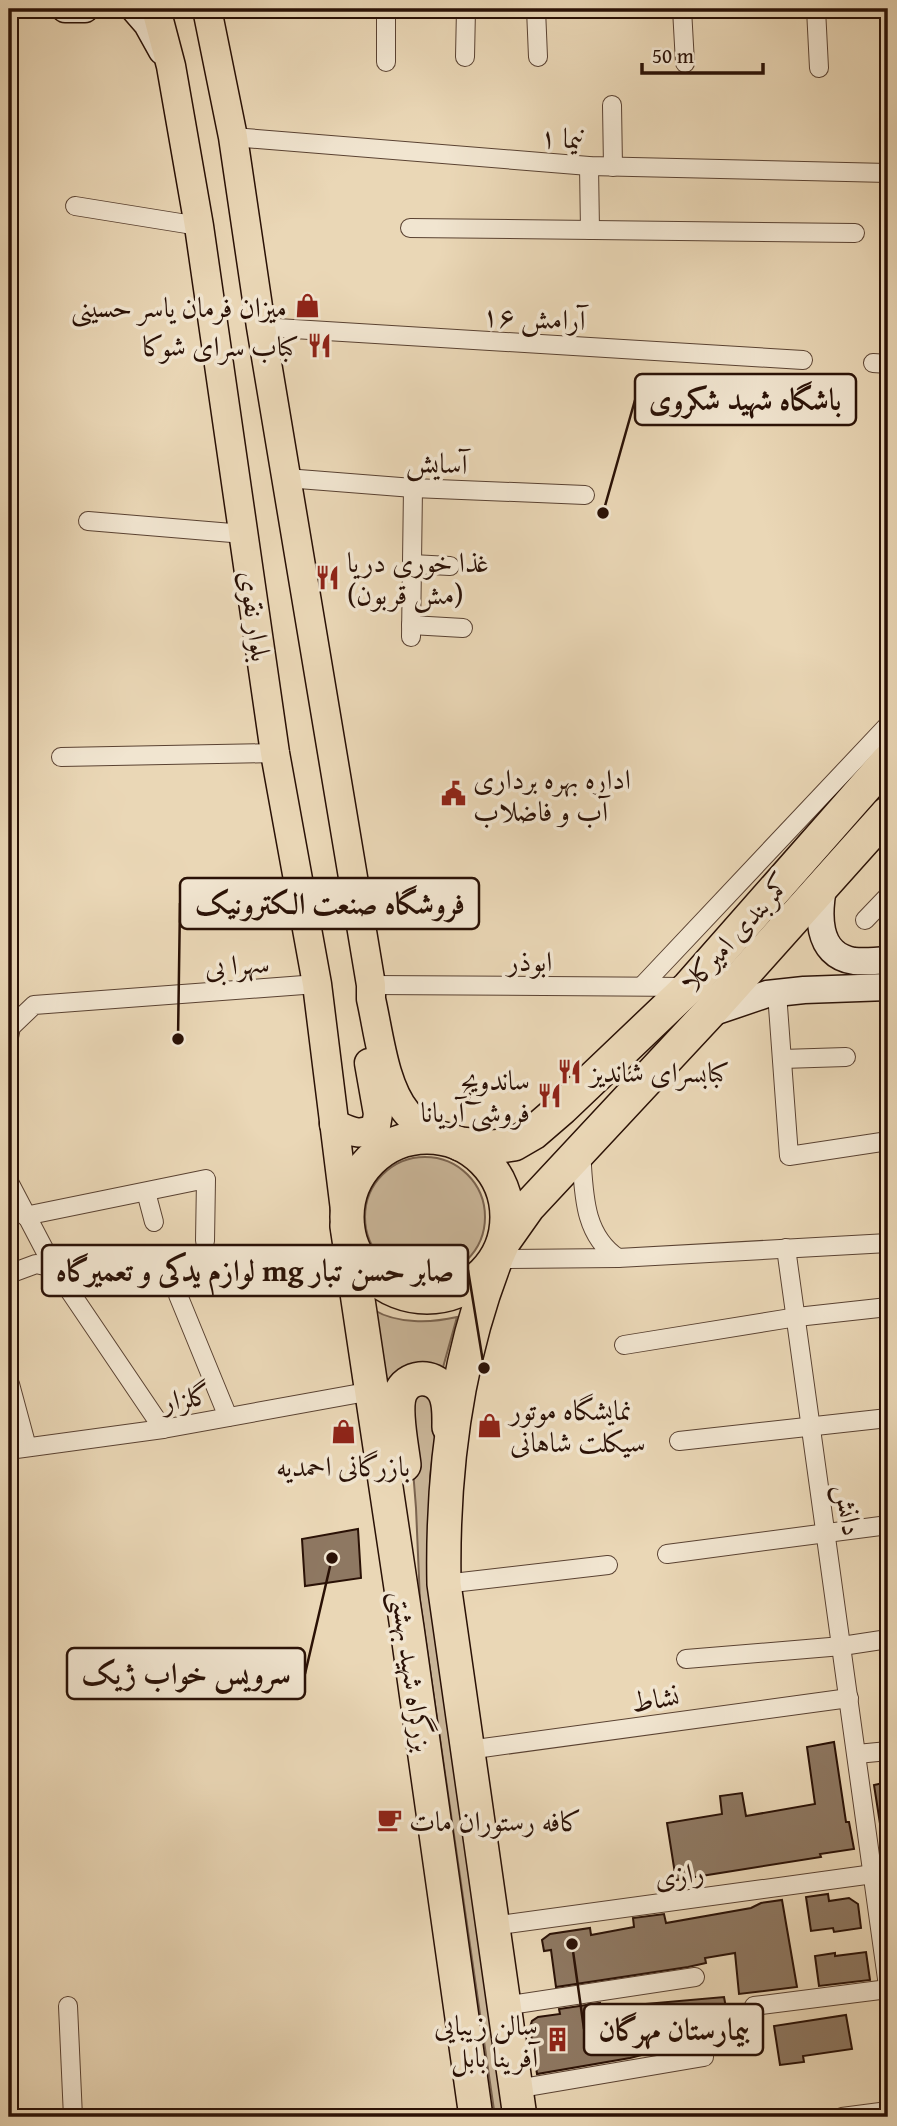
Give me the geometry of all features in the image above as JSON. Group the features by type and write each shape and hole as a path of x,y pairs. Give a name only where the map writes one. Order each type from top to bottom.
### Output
{"highway":[{"name":"کمربندی امیرکلا","path":"451,1141 493,1147 514,1144 533,1132 689,987 784,856 854,779 888,761"},
{"name":"کمربندی امیرکلا","path":"500,1250 528,1207 708,1014 888,813"},
{"path":"574,1094 571,1106 577,1122 586,1128 607,1124"},
{"path":"424,1137 451,1141 476,1154 490,1167 499,1183 506,1211 500,1250 483,1274 467,1286 449,1294 429,1297 390,1289 367,1270 351,1245 347,1207 351,1189 372,1158 388,1147 405,1140 424,1137"},
{"name":"بزرگراه شهید بهشتی","path":"347,1226 476,2117"},
{"name":"بزرگراه شهید بهشتی","path":"500,1250 475,1317 450,1447 444,1512 444,1584 518,2103"},
{"path":"407,1628 408,1510 398,1406 401,1391 406,1384 421,1378 429,1379 442,1388 448,1404 450,1447"}],"main road":[{"path":"65,9 85,9"},
{"path":"134,9 147,24 171,68"},
{"name":"بلوار نقوی","path":"156,9 171,68 199,226 275,753 317,984 347,1226"},
{"name":"بلوار نقوی","path":"207,9 233,137 261,327 371,992 393,1090 408,1114 423,1128 451,1141"},
{"path":"824,883 820,925 831,948 850,960 888,960"},
{"path":"708,1014 754,997 776,993 888,988"},
{"path":"334,1124 356,1133 367,1133 376,1126 378,1114 363,1026 371,992"}],"street":[{"path":"386,9 386,62"},
{"path":"465,57 466,9"},
{"path":"536,9 538,57"},
{"path":"682,9 685,62"},
{"path":"816,9 819,68"},
{"path":"612,105 613,167"},
{"name":"نیما ۱","path":"233,137 589,166 888,173"},
{"path":"589,166 590,230"},
{"path":"75,206 199,226"},
{"path":"410,228 855,233"},
{"name":"آرامش ۱۶","path":"261,327 803,360"},
{"name":"آسایش","path":"286,478 413,488 585,495"},
{"path":"413,488 411,631 463,628"},
{"path":"88,521 244,534"},
{"path":"412,564 450,566"},
{"path":"854,779 888,725"},
{"path":"61,757 275,753"},
{"path":"642,986 784,856"},
{"path":"865,920 888,896"},
{"name":"سهرا بی","path":"9,1037 11,1027 34,1005 317,984"},
{"name":"ابوذر","path":"371,992 689,987"},
{"path":"776,993 789,1156 888,1141"},
{"path":"782,1059 846,1057"},
{"path":"582,1151 584,1190 591,1224 604,1247 618,1258"},
{"path":"25,1216 206,1179 205,1241"},
{"path":"9,1182 54,1268 163,1429"},
{"path":"146,1192 154,1222"},
{"path":"500,1250 618,1258 888,1243"},
{"name":"دانش","path":"786,1248 857,1754 880,1873 888,1988"},
{"path":"9,1274 36,1264 54,1268"},
{"path":"178,1295 228,1417"},
{"path":"624,1345 797,1317 888,1307"},
{"path":"10,1384 27,1447"},
{"name":"گلزار","path":"9,1450 163,1429 372,1391"},
{"path":"679,1441 888,1418"},
{"path":"667,1554 888,1525"},
{"path":"444,1584 608,1565"},
{"path":"685,1659 842,1646 888,1639"},
{"name":"نشاط","path":"468,1750 849,1698"},
{"path":"857,1754 888,1751"},
{"name":"رازی","path":"493,1926 880,1873"},
{"path":"504,2006 695,1977"},
{"path":"754,2006 888,1988"},
{"path":"68,2006 73,2117"},
{"path":"518,2103 704,2057"},
{"path":"842,2117 888,2111"}],"shaded area":[{"path":"425,1157 448,1161 468,1174 481,1194 485,1217 481,1240 468,1260 448,1273 425,1277 402,1273 382,1260 369,1240 365,1217 369,1194 382,1174 402,1161"},
{"path":"374,1310 393,1318 414,1321 457,1317 442,1371 389,1395"},
{"path":"416,1395 428,1395 438,1416 430,1476 431,1609 504,2117 495,2117 420,1601 408,1407"}],"building":[{"path":"358,1529 361,1578 305,1586 302,1539"},
{"path":"834,1742 846,1822 849,1822 854,1849 820,1854 821,1857 676,1880 667,1823 722,1814 720,1796 742,1793 746,1816 815,1804 807,1747"},
{"path":"888,1782 888,1830 881,1830 874,1785"},
{"path":"828,1894 829,1901 849,1898 858,1904 861,1928 834,1932 833,1928 811,1931 806,1897"},
{"path":"782,1900 797,1987 739,1994 735,1953 705,1958 706,1963 688,1967 556,1987 551,1950 544,1951 542,1940 550,1934 590,1928 591,1935 634,1927 633,1918 664,1914 666,1923"},
{"path":"866,1952 870,1980 819,1986 815,1956"},
{"path":"724,1997 733,2045 712,2049 707,2046 694,2047 696,2041 630,2058 537,2074 530,2027 532,2021 538,2017 560,2014 559,2009 600,2003 600,2008"},
{"path":"846,2015 852,2049 803,2056 804,2062 780,2065 774,2026"}],"place":[{"name":"میزان فرمان یاسر حسینی","path":"307,306"},
{"name":"کباب سرای شوکا","path":"319,345"},
{"name":"باشگاه شهید شکروی","path":"603,513"},
{"name":"غذا خوری دریا (مش قربون)","path":"327,577"},
{"name":"اداره بهره برداری آب و فاضلاب","path":"453,794"},
{"name":"فروشگاه صنعت الکترونیک","path":"178,1039"},
{"name":"کبابسرای شاندیز","path":"570,1071"},
{"name":"ساندویچ فروشی آریانا","path":"550,1095"},
{"name":"لوازم یدکی و تعمیرگاه mg صابر حسن تبار","path":"484,1368"},
{"name":"نمایشگاه موتور سیکلت شاهانی","path":"490,1425"},
{"name":"بازرگانی احمدیه","path":"343,1431"},
{"name":"سرویس خواب ژیک","path":"332,1558"},
{"name":"کافه رستوران مات","path":"389,1820"},
{"name":"بیمارستان مهرگان","path":"572,1944"},
{"name":"سالن زیبایی آفرینا بابل","path":"558,2040"}]}
